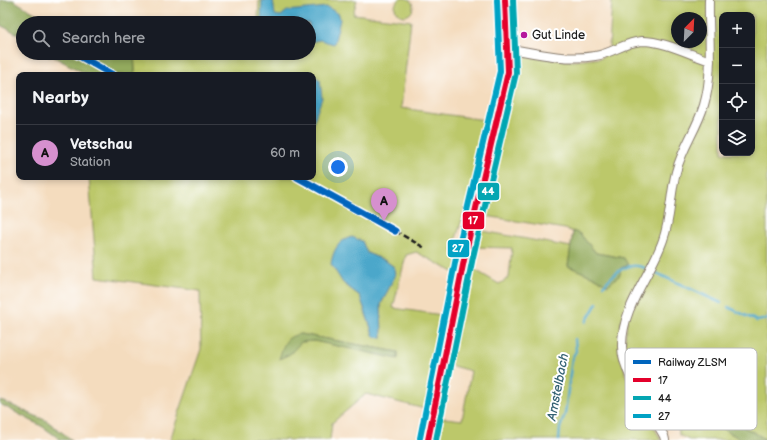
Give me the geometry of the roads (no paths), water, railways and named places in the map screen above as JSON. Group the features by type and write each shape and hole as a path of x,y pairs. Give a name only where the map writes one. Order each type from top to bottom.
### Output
{"street":[{"path":"428,440 465,255 508,72 505,0"},
{"path":"625,360 622,348 622,337 627,316 653,265 664,239 678,164 701,114 707,94 710,61 709,0"},
{"path":"506,48 580,58 603,55 631,43 649,42 710,61"},
{"path":"661,430 665,440"}],"water":[{"path":"262,0 273,0 275,15 281,16 261,16"},
{"path":"327,7 339,14 340,20 334,44 320,40 316,41 316,16 281,16 287,11"},
{"path":"316,77 320,80 322,98 316,115"},
{"path":"352,237 362,241 367,253 386,261 394,267 395,276 381,304 382,338 374,337 360,296 343,283 331,264 333,255 340,243 347,238"}],"waterway":[{"name":"Amstelbach","path":"604,285 622,269 633,266 645,268"},
{"name":"Amstelbach","path":"656,273 721,303"},
{"name":"Amstelbach","path":"586,322 597,303"},
{"name":"Amstelbach","path":"728,307 757,321 767,319"},
{"name":"Amstelbach","path":"559,440 560,428 565,414 572,358 576,351 575,339"}],"railway":[{"path":"395,231 425,248"}],"rail line":[{"name":"ZLSM","path":"86,60 108,72"},
{"name":"ZLSM","path":"302,180 395,231"}],"place":[{"name":"Gut Linde","path":"524,35"},
{"name":"Vetschau","path":"384,221"}]}
